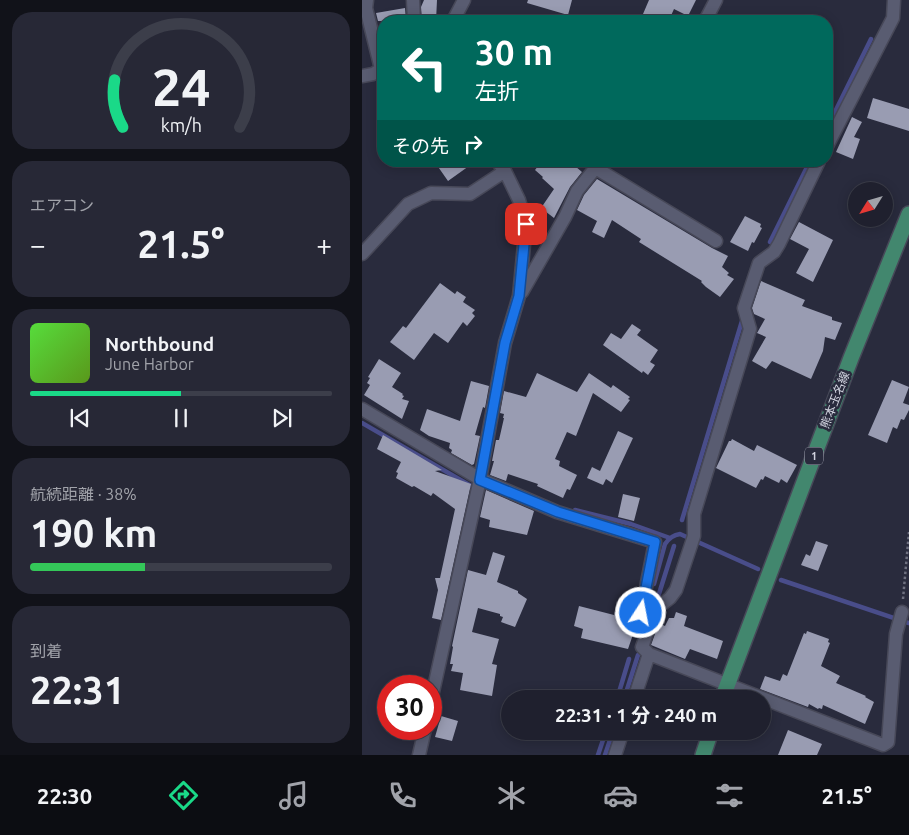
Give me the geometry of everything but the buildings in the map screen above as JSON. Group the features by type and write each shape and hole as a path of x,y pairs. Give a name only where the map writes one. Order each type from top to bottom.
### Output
{"main road":[{"name":"熊本玉名線","path":"726,690 844,376 908,214"},
{"path":"702,755 708,740"}],"street":[{"path":"366,0 366,8 377,53"},
{"path":"413,0 414,15"},
{"path":"456,15 464,0"},
{"path":"708,15 716,0"},
{"path":"833,134 893,18 894,0"},
{"path":"362,76 377,72"},
{"path":"362,254 408,204 432,193 470,194 500,167"},
{"path":"437,675 480,480 505,343 519,296 526,224 519,200 502,167"},
{"path":"519,296 565,217 577,191 595,167"},
{"path":"602,167 716,242"},
{"path":"816,167 779,244 774,252 759,263 744,308 750,329 694,514 693,541 676,590 670,598 655,610 642,646 649,654 883,744 888,742 896,634 901,617"},
{"path":"362,409 480,480 558,512 655,542 641,613 652,618"},
{"path":"637,690 649,654"},
{"path":"419,755 422,740"},
{"path":"615,755 620,740"}],"path":[{"path":"901,617 908,532"}],"waterway":[{"path":"833,116 871,39"},
{"path":"770,242 807,167"},
{"path":"682,520 742,321"},
{"path":"362,423 471,486"},
{"path":"575,510 631,524 670,538"},
{"path":"654,584 665,544 671,537 680,534 758,569"},
{"path":"658,597 674,546"},
{"path":"781,580 909,623"},
{"path":"627,690 638,655"},
{"path":"620,690 629,659"},
{"path":"598,755 603,740"},
{"path":"605,755 610,740"}],"route":[{"path":"526,224 519,296 505,343 480,480 558,512 655,542 641,613"}]}
